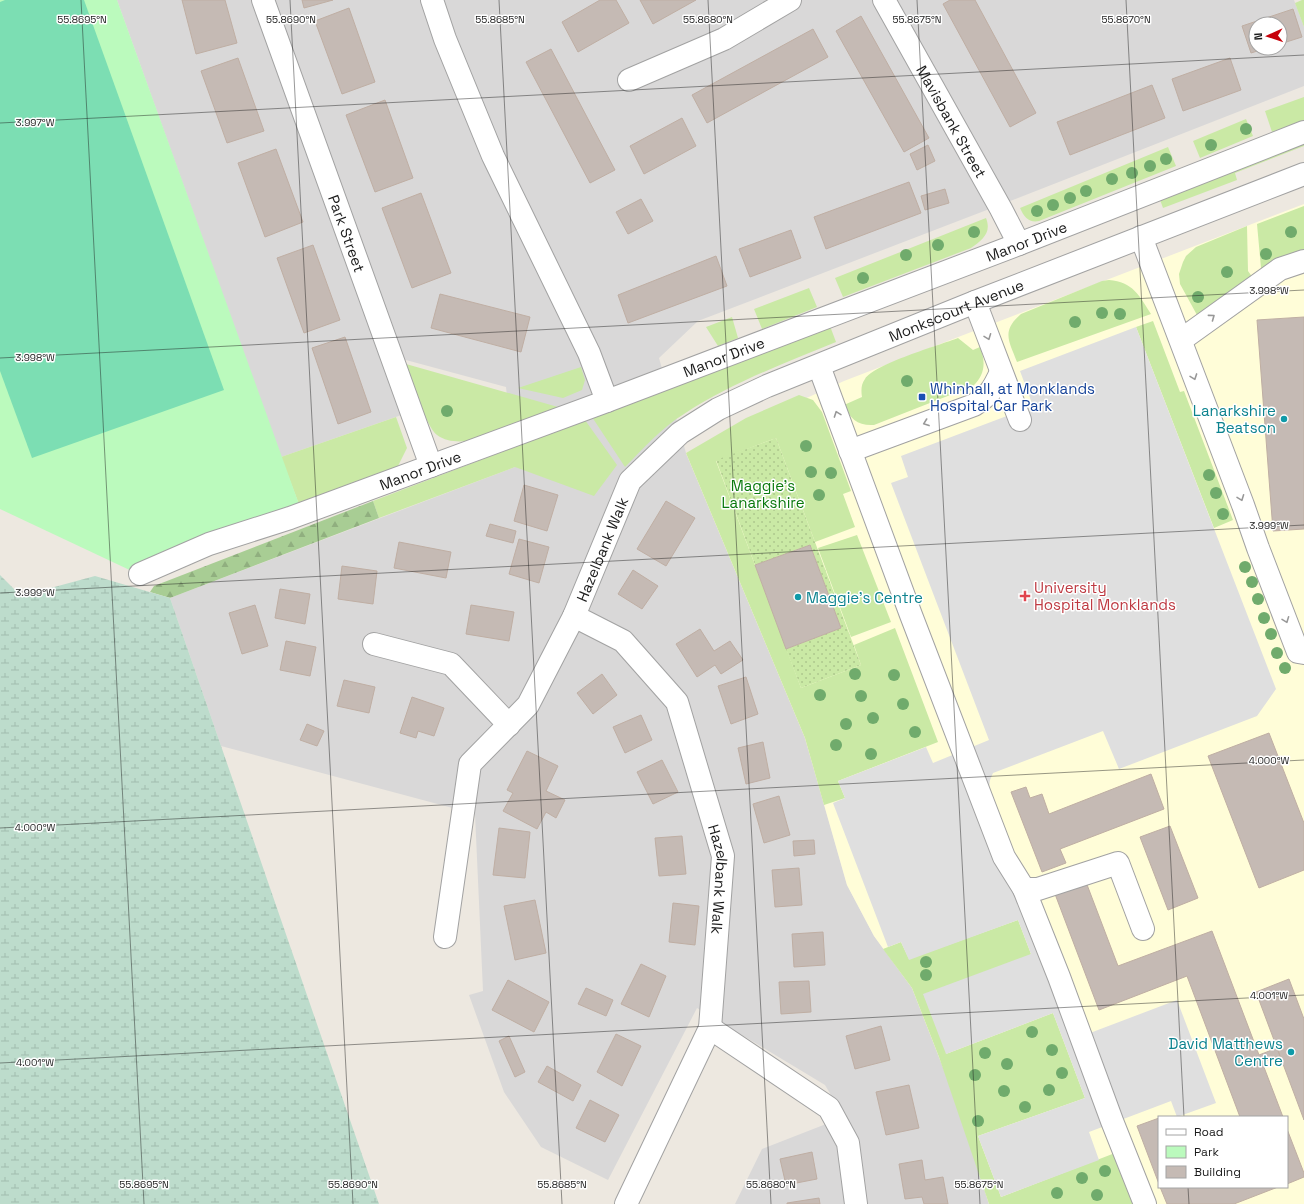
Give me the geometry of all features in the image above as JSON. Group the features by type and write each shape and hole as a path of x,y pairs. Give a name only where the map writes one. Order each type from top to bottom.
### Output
{"street":[{"name":"Park Street","path":"263,0 431,466"},
{"path":"432,0 445,38 493,156 589,353 607,401"},
{"path":"629,80 724,39 790,0"},
{"name":"Mavisbank Street","path":"884,0 1019,244"},
{"name":"Manor Drive","path":"140,574 209,544 290,518 607,401 1019,244 1304,132"},
{"name":"Monkscourt Avenue","path":"630,481 680,433 718,409 767,386 975,302 1304,174"},
{"path":"1141,237 1302,657"},
{"path":"1181,340 1280,269 1304,261"},
{"path":"975,302 1020,420"},
{"path":"819,366 911,615 1004,857 1024,889 1145,1204"},
{"path":"850,451 974,405 986,398 993,389 1001,372"},
{"name":"Hazelbank Walk","path":"445,937 470,764 528,705 574,616 603,542 630,481"},
{"name":"Hazelbank Walk","path":"574,616 623,641 678,702 723,856 710,1028 626,1204"},
{"path":"374,644 451,664 509,725"},
{"path":"1024,889 1038,889 1118,863 1143,929"},
{"path":"710,1028 829,1108 848,1143 856,1204"}],"shaded area":[{"path":"117,0 1294,0 1304,27 1304,86 698,321 659,358 686,453 805,738 847,885 874,936 912,988 955,1098 989,1204 735,1204 762,1149 844,1117 825,1085 697,1008 608,1180 541,1147 504,1092 469,995 483,991 475,814 221,746 170,598 515,467 506,387 391,356 410,412 281,457"},
{"name":"University Hospital Monklands","path":"1304,204 1304,1204 989,1204 955,1098 912,988 874,936 847,885 805,738 686,453 844,381"},
{"path":"1136,327 1276,689 1257,716 1119,769 1103,731 993,773 989,788 1016,860 1042,903 1090,1033 1177,1000 1216,1103 1177,1116 1171,1101 1089,1132 1099,1160 1001,1197 978,1136 1085,1098 1053,1013 946,1054 923,994 1031,954 1018,920 909,960 901,942 888,947 833,803 845,798 838,781 926,747 933,763 989,740 891,483 908,477 901,456 1033,406 1020,371"}],"green space":[{"path":"0,0 117,0 300,507 136,573 0,509"},
{"path":"5,0 84,0 224,390 32,458 0,371 0,2"},
{"path":"1304,0 1304,27 1295,3"},
{"path":"1304,97 1304,120 1272,132 1265,111"},
{"path":"1246,119 1253,136 1200,158 1193,141"},
{"path":"1304,143 1304,146 1235,173 1237,180 1163,208 1159,197"},
{"path":"1168,147 1176,166 1039,221 1027,219 1020,208"},
{"path":"1304,206 1304,254 1263,271 1261,268 1257,224"},
{"path":"986,218 988,228 985,236 971,248 843,297 835,278"},
{"path":"1247,226 1248,271 1253,278 1202,315 1197,315 1180,284 1179,274 1186,256 1196,247"},
{"path":"1109,280 1124,283 1130,287 1139,295 1151,314 1017,362 1008,336 1011,326 1021,314 1102,281"},
{"path":"809,288 817,307 762,329 754,309"},
{"path":"732,317 738,338 718,346 706,327"},
{"path":"1153,321 1180,392 1184,391 1233,520 1214,528 1136,327"},
{"path":"830,326 836,342 758,374 702,403 668,426 625,467 592,417"},
{"path":"958,338 973,350 980,347 982,353 984,363 982,373 973,386 874,425 859,423 849,414 844,405 862,397 861,390 863,383 871,373 894,361"},
{"path":"406,364 558,407 474,440 450,441 437,435 428,423"},
{"path":"581,367 585,380 582,390 563,398 518,388"},
{"path":"799,395 813,400 822,412 851,491 843,494 855,527 815,542 776,438 716,461 801,688 861,665 854,645 895,628 938,742 838,781 845,798 824,805 805,738 686,453 746,418"},
{"path":"396,417 407,448 398,466 388,472 300,507 281,457"},
{"path":"585,420 617,465 594,496 515,467 379,518 373,501"},
{"name":"Maggie's Lanarkshire","path":"776,438 861,665 801,688 786,649 841,628 810,545 755,565 716,460"},
{"path":"373,501 379,518 170,598 150,592 154,586"},
{"path":"857,535 891,622 851,637 818,548"},
{"path":"0,575 21,596 95,576 170,598 379,1204 0,1204"},
{"path":"1018,920 1031,954 946,1054 1053,1013 1085,1098 978,1136 1001,1197 1115,1153 1134,1204 989,1204 939,1057 912,988 883,949 901,942 909,959"}],"building":[{"path":"182,0 225,0 237,43 196,54"},
{"path":"302,0 333,0 304,8"},
{"path":"600,0 616,0 629,23 578,52 562,22"},
{"path":"640,0 696,0 653,24"},
{"path":"950,0 975,0 1036,113 1010,127 943,4"},
{"path":"349,8 375,82 342,94 315,21"},
{"path":"1293,9 1302,37 1288,41 1288,16 1272,16"},
{"path":"861,16 929,138 904,152 836,31"},
{"path":"1248,24 1248,44 1242,26"},
{"path":"813,29 828,57 707,123 692,95"},
{"path":"551,49 615,170 590,183 526,62"},
{"path":"238,58 264,131 227,143 201,71"},
{"path":"1230,58 1241,90 1183,111 1172,79"},
{"path":"1152,85 1165,118 1070,155 1057,122"},
{"path":"385,100 413,178 375,192 346,115"},
{"path":"682,118 696,146 644,174 630,146"},
{"path":"928,145 935,161 917,170 910,154"},
{"path":"276,149 303,222 265,237 238,163"},
{"path":"909,182 921,213 826,249 814,217"},
{"path":"945,189 949,203 925,210 921,196"},
{"path":"421,193 451,273 412,288 382,208"},
{"path":"641,199 653,221 628,234 616,212"},
{"path":"791,230 801,258 750,277 739,249"},
{"path":"313,245 340,320 304,333 277,258"},
{"path":"716,256 727,286 628,323 618,295"},
{"path":"440,294 530,317 521,352 431,328"},
{"name":"Lanarkshire Beatson","path":"1304,317 1304,529 1273,531 1257,320"},
{"path":"345,337 371,412 338,424 312,348"},
{"path":"524,485 558,495 547,531 514,521"},
{"path":"666,501 695,518 666,566 637,549"},
{"path":"490,524 516,531 513,543 486,536"},
{"path":"519,539 549,547 539,583 509,574"},
{"path":"399,542 451,552 446,578 394,568"},
{"name":"Maggie's Centre","path":"810,545 841,628 786,649 755,565"},
{"path":"342,566 377,571 373,604 338,599"},
{"path":"633,570 658,586 642,609 618,594"},
{"path":"280,589 310,594 305,624 275,618"},
{"path":"255,605 268,646 242,654 229,613"},
{"path":"471,605 514,612 509,641 466,634"},
{"path":"700,629 714,651 730,641 743,660 721,674 715,665 697,677 676,644"},
{"path":"286,641 316,647 310,676 280,670"},
{"path":"602,674 617,695 593,714 577,693"},
{"path":"746,677 758,714 731,724 718,686"},
{"path":"344,680 375,687 369,713 337,706"},
{"path":"412,697 444,708 434,736 418,731 416,738 400,733"},
{"path":"641,715 652,740 625,753 613,727"},
{"path":"307,724 324,731 317,746 300,740"},
{"path":"1269,733 1304,823 1304,870 1259,888 1208,756"},
{"path":"763,742 770,778 746,784 738,748"},
{"path":"527,751 558,766 546,791 565,800 556,818 546,812 537,829 503,811 513,793 507,790"},
{"path":"662,760 678,792 653,804 637,772"},
{"path":"1151,774 1164,809 1060,849 1066,863 1042,872 1011,792 1026,787 1030,798 1042,794 1049,814"},
{"path":"779,796 790,835 764,843 753,804"},
{"path":"1170,826 1198,898 1168,910 1140,837"},
{"path":"499,828 530,832 525,878 493,875"},
{"path":"682,836 686,874 659,876 655,838"},
{"path":"814,840 815,854 794,856 793,841"},
{"path":"799,868 802,905 775,907 772,870"},
{"path":"1086,882 1118,966 1212,931 1259,1055 1277,1048 1280,1056 1262,1062 1283,1116 1240,1116 1187,976 1099,1010 1055,894"},
{"path":"535,900 546,953 515,960 504,906"},
{"path":"673,903 699,906 695,945 669,942"},
{"path":"823,932 825,965 794,967 792,934"},
{"path":"641,964 666,976 649,1017 621,1004"},
{"name":"David Matthews Centre","path":"1289,979 1304,1019 1304,1120 1256,992"},
{"path":"508,980 549,1002 534,1032 492,1010"},
{"path":"809,981 811,1012 781,1014 779,982"},
{"path":"586,988 613,1000 606,1016 578,1004"},
{"path":"881,1026 890,1060 855,1069 846,1036"},
{"path":"616,1034 641,1046 622,1086 597,1072"},
{"path":"509,1036 525,1072 515,1077 499,1041"},
{"path":"547,1066 581,1085 573,1101 538,1082"},
{"path":"909,1085 919,1128 886,1135 876,1092"},
{"path":"590,1100 619,1115 605,1142 576,1128"},
{"path":"1158,1118 1158,1181 1137,1126"},
{"path":"1288,1132 1304,1173 1304,1177 1288,1184"},
{"path":"812,1152 817,1179 786,1185 780,1159"},
{"path":"922,1160 925,1180 943,1177 948,1204 924,1204 922,1197 905,1199 899,1164"},
{"path":"1160,1188 1275,1188 1234,1204 1167,1204"},
{"path":"819,1198 820,1204 787,1204 787,1203"}],"place":[{"name":"Whinhall, at Monklands Hospital Car Park","path":"922,397"},
{"name":"Lanarkshire Beatson","path":"1284,419"},
{"name":"University Hospital Monklands","path":"1025,596"},
{"name":"Maggie's Centre","path":"798,597"},
{"name":"David Matthews Centre","path":"1291,1052"}]}
